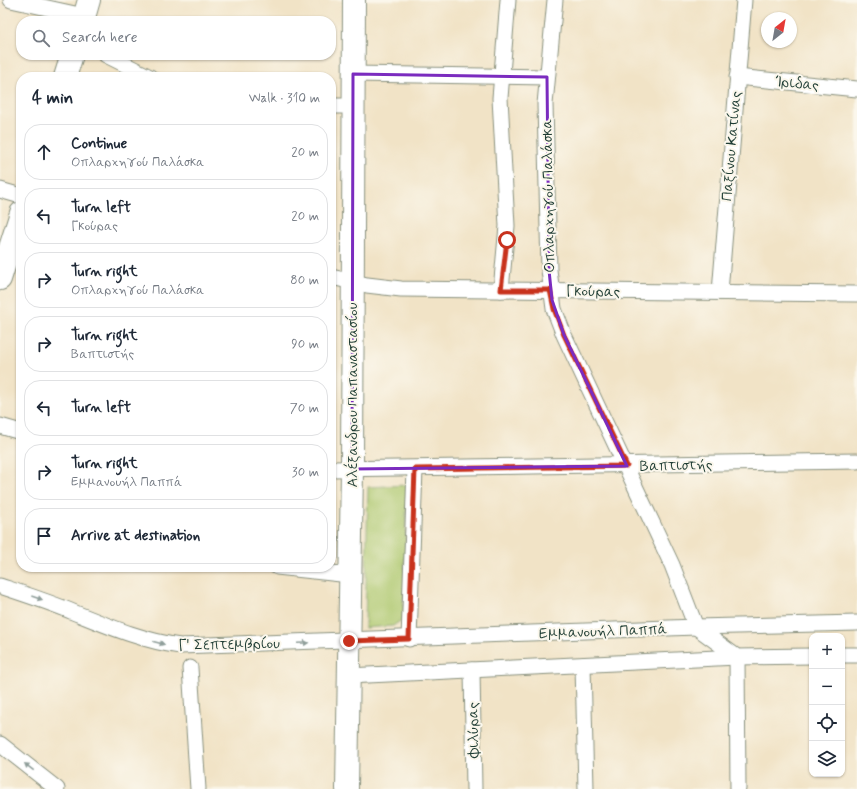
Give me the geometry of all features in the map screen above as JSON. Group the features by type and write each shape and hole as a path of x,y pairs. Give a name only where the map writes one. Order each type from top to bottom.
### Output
{"main road":[{"name":"Αλέξανδρου Παπαναστασίου","path":"347,789 350,575 341,469 352,282 354,0"},
{"path":"67,72 70,60"},
{"path":"0,276 16,230"}],"street":[{"path":"11,0 85,12"},
{"path":"501,290 508,226 500,113 500,76 508,0"},
{"name":"Οπλαρχηγού Παλάσκα","path":"555,0 545,104 550,290 554,309 564,335 627,466 672,565 696,627"},
{"name":"Παξίνου Κατίνας","path":"720,292 744,0"},
{"path":"116,60 140,72"},
{"path":"353,74 547,77"},
{"name":"Ίριδας","path":"737,77 857,89"},
{"path":"336,106 353,106"},
{"path":"0,190 16,195"},
{"name":"Γκούρας","path":"336,278 401,289 857,294"},
{"path":"0,426 16,431"},
{"name":"Βαπτιστής","path":"341,469 627,466 857,461"},
{"path":"409,639 415,469"},
{"path":"322,572 350,575"},
{"name":"Γ' Σεπτεμβρίου","path":"0,586 55,605 120,631 163,644 180,646 349,641"},
{"name":"Εμμανουήλ Παππά","path":"349,641 696,627 857,623"},
{"path":"696,627 737,658"},
{"path":"845,655 857,655"},
{"path":"348,676 809,656"},
{"path":"737,658 738,789"},
{"path":"583,665 586,789"},
{"path":"190,668 198,789"},
{"name":"Φιλύρας","path":"472,670 474,789"},
{"path":"0,744 57,789"}],"highlighted area":[{"path":"353,74 547,77 549,270 552,300 564,335 627,466 352,469"}],"green space":[{"path":"407,485 403,619 393,626 365,628 368,487"}],"route":[{"path":"349,641 409,639 415,469 627,466 564,335 554,309 550,290 501,290 507,240"}]}
